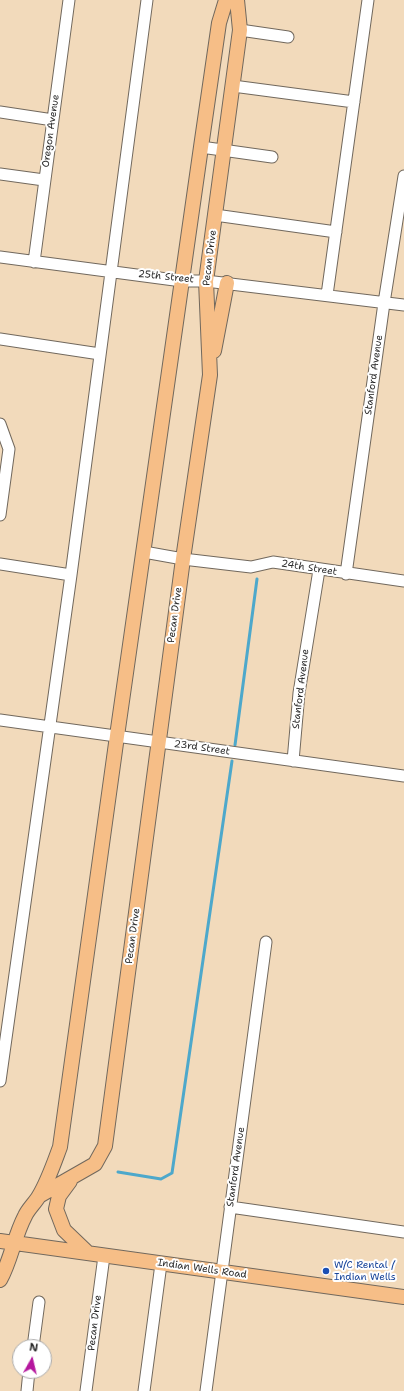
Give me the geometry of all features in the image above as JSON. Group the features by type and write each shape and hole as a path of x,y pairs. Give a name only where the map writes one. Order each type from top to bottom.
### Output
{"main road":[{"name":"Pecan Drive","path":"0,1280 6,1270 14,1243 25,1216 39,1196 49,1176 60,1147 219,23 226,0"},
{"name":"Pecan Drive","path":"39,1196 95,1164 105,1146 158,741 210,375 206,281 240,30 237,0"},
{"path":"210,375 227,283"},
{"path":"72,1178 59,1196 56,1208 64,1230 88,1253"},
{"name":"Indian Wells Road","path":"0,1241 404,1297"}],"street":[{"name":"Oregon Avenue","path":"34,262 69,0"},
{"path":"0,1081 4,1027 50,727 147,0"},
{"path":"327,295 368,0"},
{"path":"240,30 288,37"},
{"path":"233,86 354,102"},
{"path":"0,112 53,120"},
{"path":"201,148 272,157"},
{"path":"0,174 44,180"},
{"name":"Stanford Avenue","path":"346,574 384,303 404,176"},
{"path":"215,215 336,232"},
{"name":"25th Street","path":"0,257 182,281 227,283 404,305"},
{"path":"0,339 100,354"},
{"path":"0,424 9,449 2,490 0,515"},
{"name":"24th Street","path":"144,552 183,559 251,567 273,562 346,574 404,581"},
{"path":"0,564 71,575"},
{"name":"Stanford Avenue","path":"293,761 299,693 319,570"},
{"name":"23rd Street","path":"0,720 404,776"},
{"name":"Stanford Avenue","path":"206,1391 266,942"},
{"path":"230,1206 404,1232"},
{"name":"Pecan Drive","path":"86,1391 104,1256"},
{"path":"144,1391 161,1264"},
{"path":"34,1339 39,1302"},
{"path":"27,1391 28,1379"}],"waterway":[{"path":"235,745 257,579"},
{"path":"118,1172 161,1179 172,1173 232,761"}],"place":[{"name":"W/C Rental / Indian Wells","path":"326,1271"}]}
